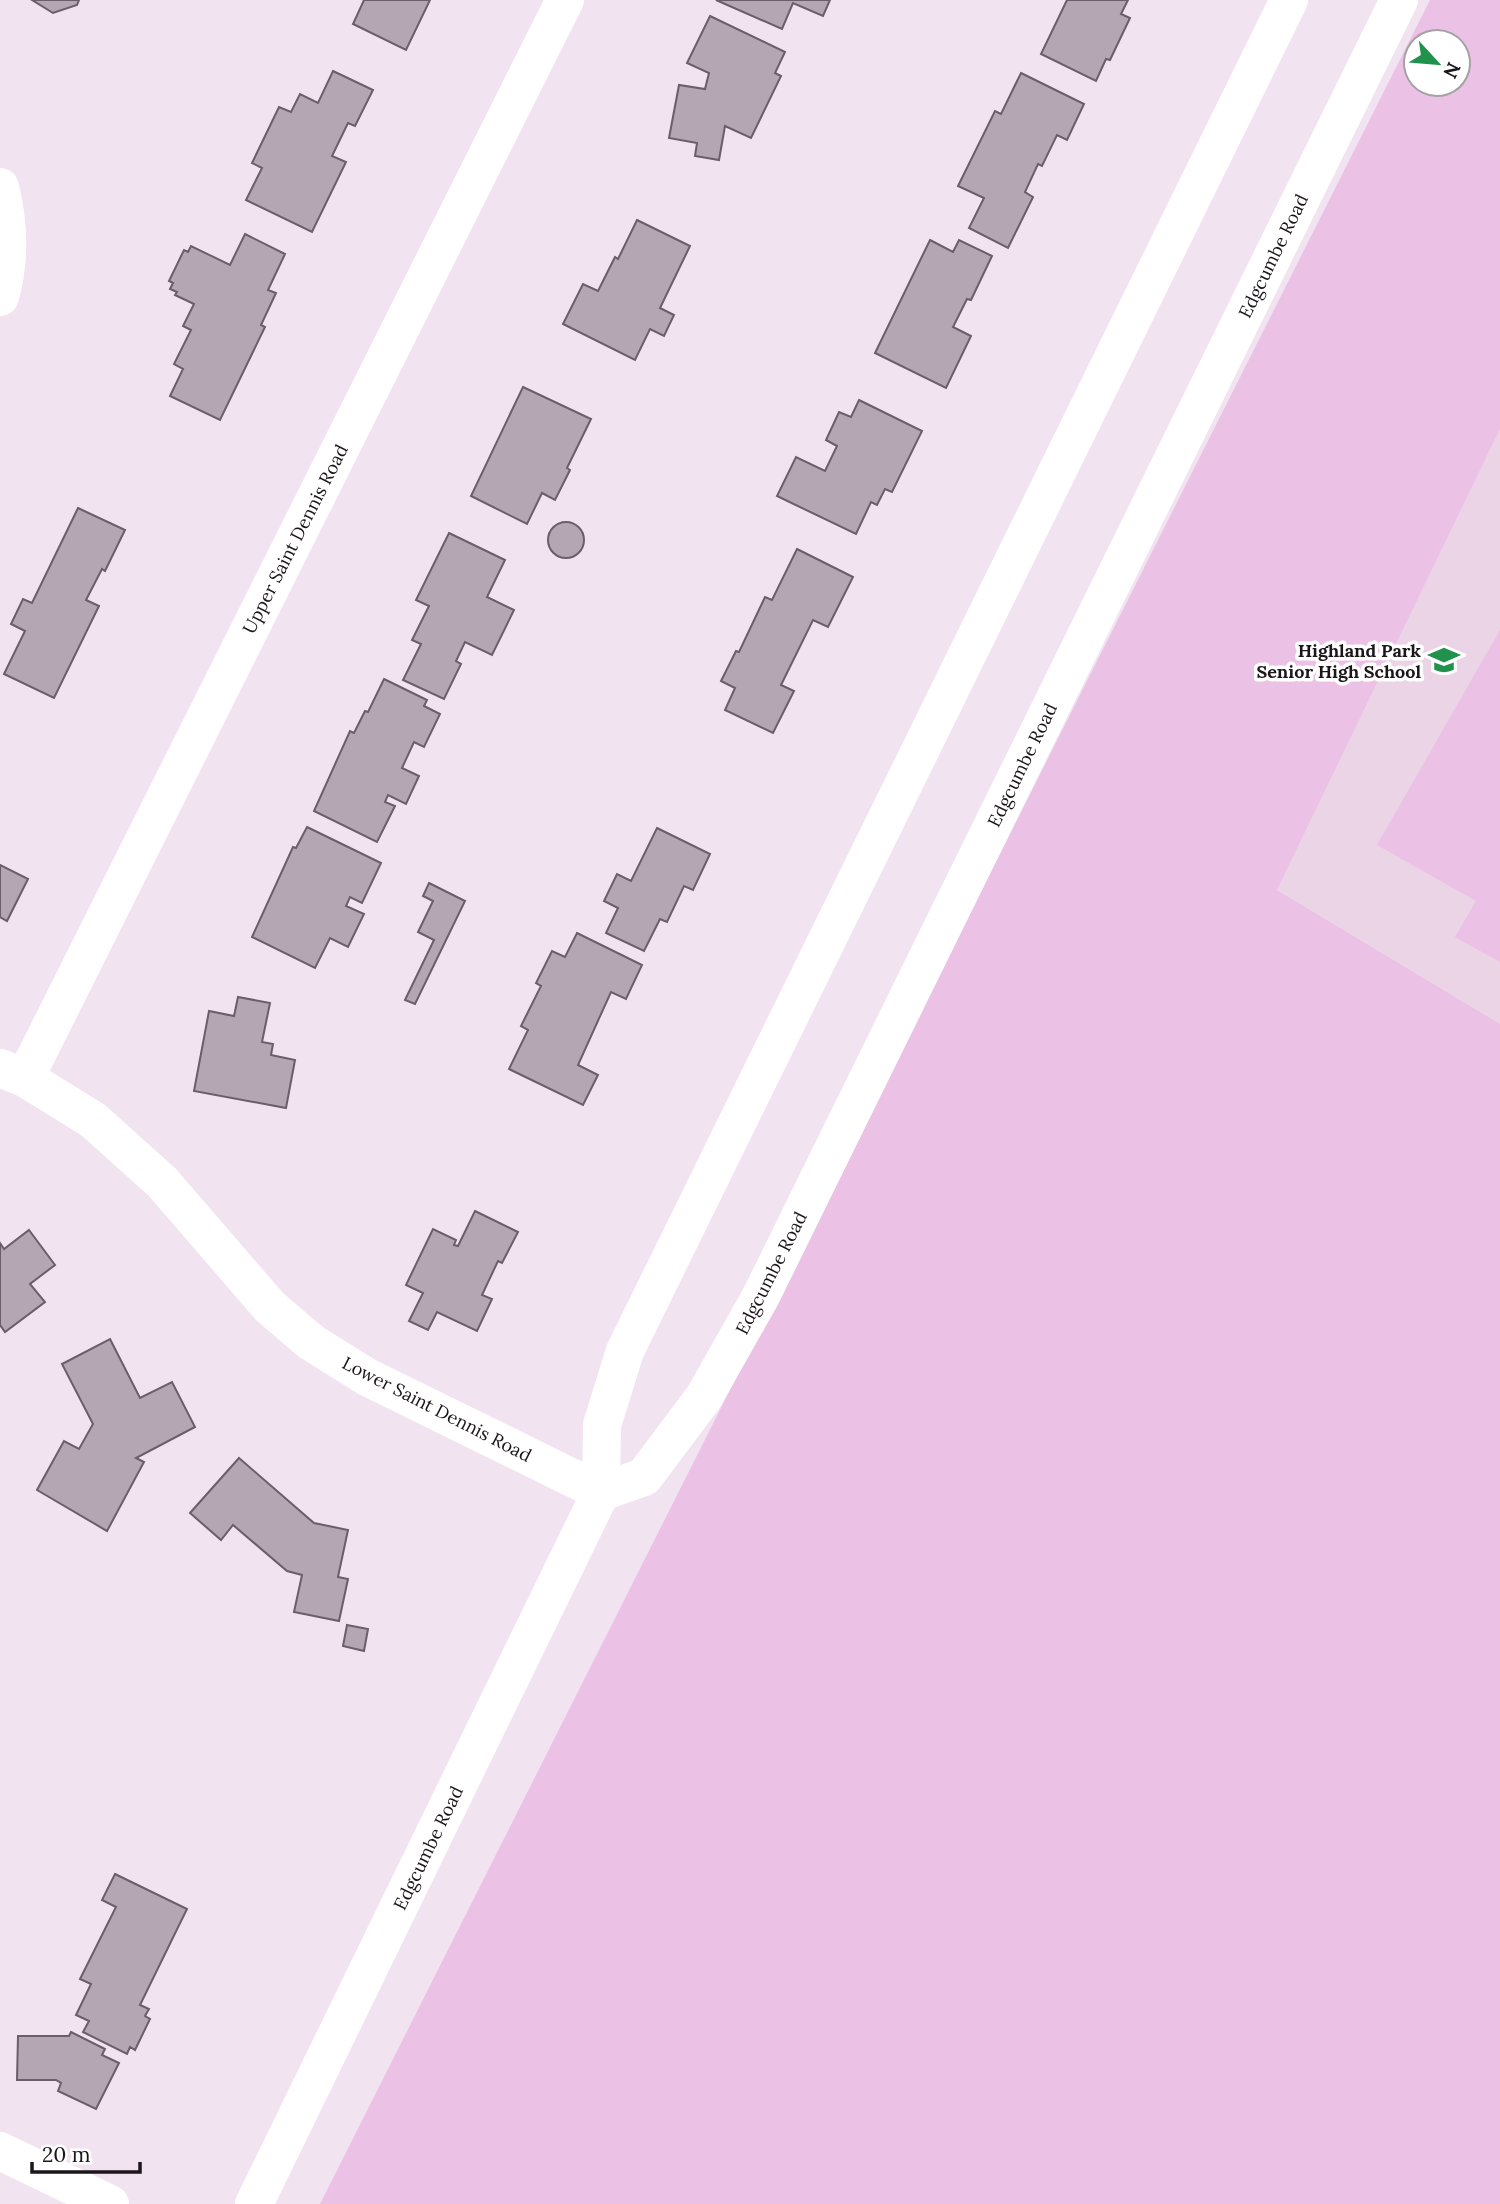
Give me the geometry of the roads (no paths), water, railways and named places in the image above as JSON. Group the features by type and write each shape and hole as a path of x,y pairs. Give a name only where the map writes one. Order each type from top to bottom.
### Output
{"street":[{"name":"Upper Saint Dennis Road","path":"13,1073 565,0"},
{"name":"Edgcumbe Road","path":"254,2204 601,1492 602,1425 625,1351 1289,0"},
{"name":"Edgcumbe Road","path":"601,1492 643,1477 704,1397 761,1296 1399,0"},
{"path":"0,187 8,224 5,281 0,297"},
{"name":"Lower Saint Dennis Road","path":"13,1073 93,1121 162,1182 270,1307 310,1342 367,1377 601,1492"},
{"path":"0,2151 110,2204"}],"place":[{"name":"Highland Park Senior High School","path":"1444,660"}]}
